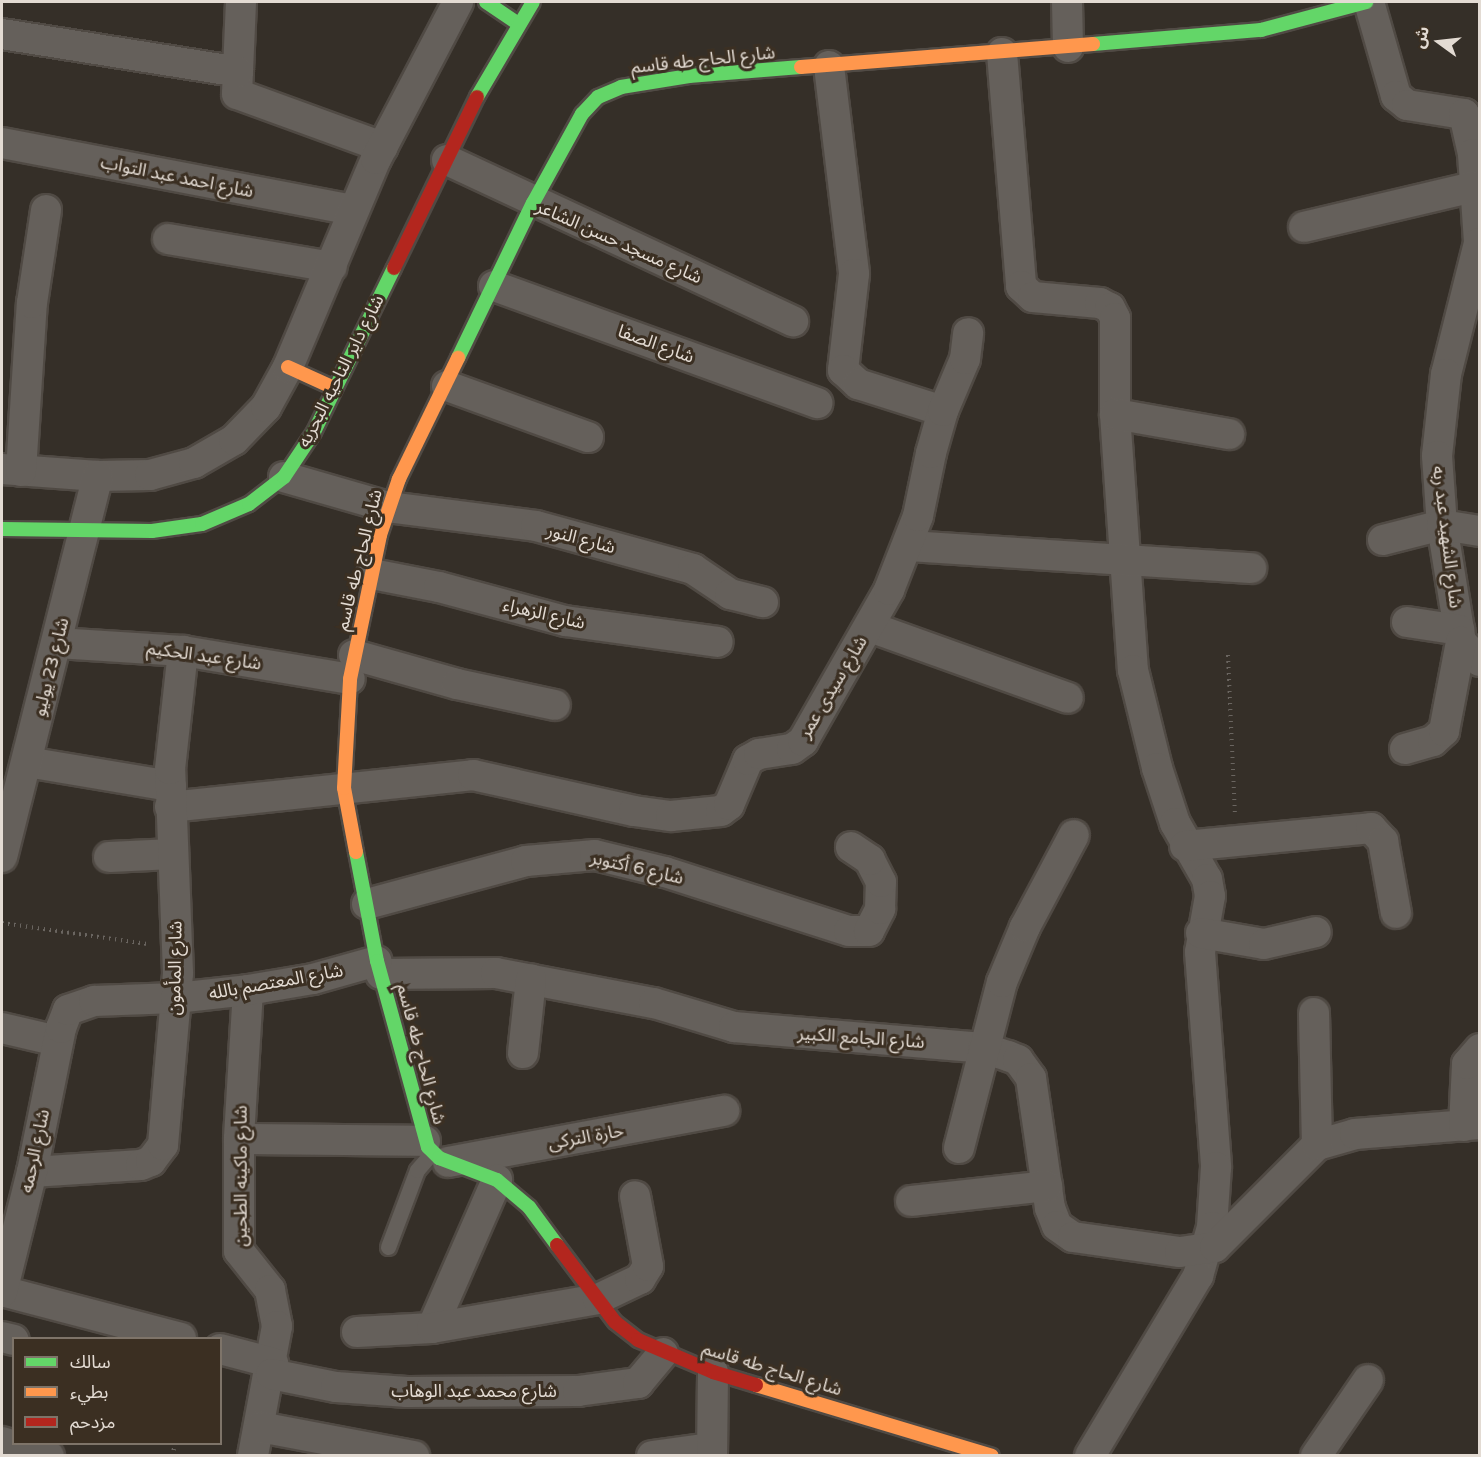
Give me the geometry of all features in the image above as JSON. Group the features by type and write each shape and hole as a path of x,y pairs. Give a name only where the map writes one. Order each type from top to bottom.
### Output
{"street":[{"path":"241,2 236,90 243,98 383,147"},
{"path":"46,210 11,470 98,476 150,475 194,463 242,432 266,407 288,367 332,267 353,210 458,2"},
{"path":"486,2 516,23"},
{"name":"شارع داير الناحيه البحريه","path":"2,529 86,532 152,531 202,524 249,504 284,477 314,432 516,23 533,2"},
{"path":"1067,2 1068,48"},
{"name":"شارع الحاج طه قاسم","path":"992,1455 713,1372 663,1353 615,1322 554,1236 529,1207 497,1180 435,1152 379,967 344,788 345,723 352,667 388,507 533,203 582,114 598,97 621,87 689,76 1068,48 1261,30 1368,2"},
{"name":"شارع الشهيد عبد ربه","path":"1368,2 1396,96 1407,105 1464,114 1477,186 1476,260 1439,415 1437,456 1442,525 1467,645"},
{"path":"2,34 238,72"},
{"path":"1002,52 1021,286 1033,297 1100,303 1114,312 1115,414 1131,656 1138,699 1156,768 1185,846 1210,888 1201,933 1217,1186 1207,1250 1198,1276 1090,1455"},
{"path":"829,66 854,274 843,370 858,384 943,411"},
{"name":"شارع احمد عبد التواب","path":"2,143 353,210"},
{"name":"شارع مسجد حسن الشاعر","path":"447,160 533,203 793,321"},
{"path":"1304,226 1477,186"},
{"path":"168,239 332,267"},
{"name":"شارع الصفا","path":"494,286 817,403"},
{"name":"شارع سيدى عمر","path":"344,788 473,775 634,811 671,816 721,811 729,805 748,760 792,749 803,741 870,627 909,546 943,411 965,359 968,333"},
{"path":"288,367 334,388"},
{"path":"447,386 588,437"},
{"path":"1115,414 1229,434"},
{"name":"شارع 23 يوليو","path":"2,857 86,532 98,476"},
{"name":"شارع النور","path":"284,477 388,507 536,526 693,569 730,594 764,602"},
{"path":"1383,540 1442,525 1479,531"},
{"path":"909,546 1126,563 1251,568"},
{"name":"شارع الزهراء","path":"372,574 449,590 565,621 718,642"},
{"path":"1405,749 1433,741 1444,731 1467,645 1407,622"},
{"path":"870,627 1068,698"},
{"name":"شارع عبد الحكيم","path":"57,643 183,651 352,667 457,684 555,705"},
{"name":"شارع المأمون","path":"32,1172 141,1165 158,1154 165,1135 176,998 177,949 170,797 183,651"},
{"path":"27,762 170,797 344,788"},
{"path":"1185,846 1371,828 1383,841 1396,914"},
{"path":"959,1148 982,1048 1012,954 1074,835"},
{"name":"شارع 6 أكتوبر","path":"367,904 526,861 595,855 664,872 849,931 869,932 880,909 881,882 870,860 851,847"},
{"path":"109,857 173,854"},
{"path":"1201,933 1264,944 1316,932"},
{"name":"شارع الجامع الكبير","path":"379,967 467,972 531,979 654,1003 734,1027 982,1048 1018,1060 1031,1078 1052,1218 1065,1233 1073,1237 1180,1252 1207,1250"},
{"name":"شارع المعتصم بالله","path":"68,1010 94,1001 176,998 248,990 379,967"},
{"path":"523,1053 531,979"},
{"name":"شارع ماكينه الطحين","path":"248,990 239,1139 239,1251 270,1290 275,1305 277,1326 272,1369 257,1441"},
{"name":"شارع الرحمه","path":"2,1292 32,1172 58,1041 68,1010"},
{"path":"1314,1013 1317,1145"},
{"path":"2,1028 58,1041"},
{"path":"1207,1250 1225,1240 1317,1145 1355,1134 1472,1125 1466,1070 1470,1058 1479,1049"},
{"name":"حارة التركى","path":"239,1139 435,1152 724,1111"},
{"path":"432,1328 497,1180"},
{"path":"911,1201 1047,1186"},
{"path":"357,1332 432,1328 598,1299 645,1274 647,1259 635,1196"},
{"path":"2,1292 177,1337"},
{"name":"شارع محمد عبد الوهاب","path":"222,1350 272,1369 336,1387 407,1392 578,1391 638,1383 663,1353"},
{"path":"652,1455 712,1452 713,1372"},
{"path":"1316,1455 1368,1380"},
{"path":"257,1441 414,1455"},
{"path":"13,1445 49,1455"}],"lane":[{"path":"388,1247 417,1170 435,1152"}],"path":[{"path":"1228,655 1236,841"},
{"path":"2,922 177,949"}],"traffic: fast":[{"path":"486,2 517,23"},
{"path":"477,97 533,2"},
{"path":"1093,44 1261,30 1366,2"},
{"path":"458,358 533,203 582,114 598,97 621,87 689,76 801,67"},
{"path":"2,529 152,531 202,524 249,504 284,477 314,432 394,268"},
{"path":"356,852 377,961 428,1147 439,1158 497,1180 529,1207 557,1245"}],"traffic: slow":[{"path":"801,67 1093,44"},
{"path":"356,852 344,788 350,679 380,535 399,479 458,358"},
{"path":"288,367 334,388"},
{"path":"756,1385 992,1456"}],"traffic: jam":[{"path":"394,268 477,97"},
{"path":"557,1245 615,1322 638,1340 713,1372 756,1385"}]}
